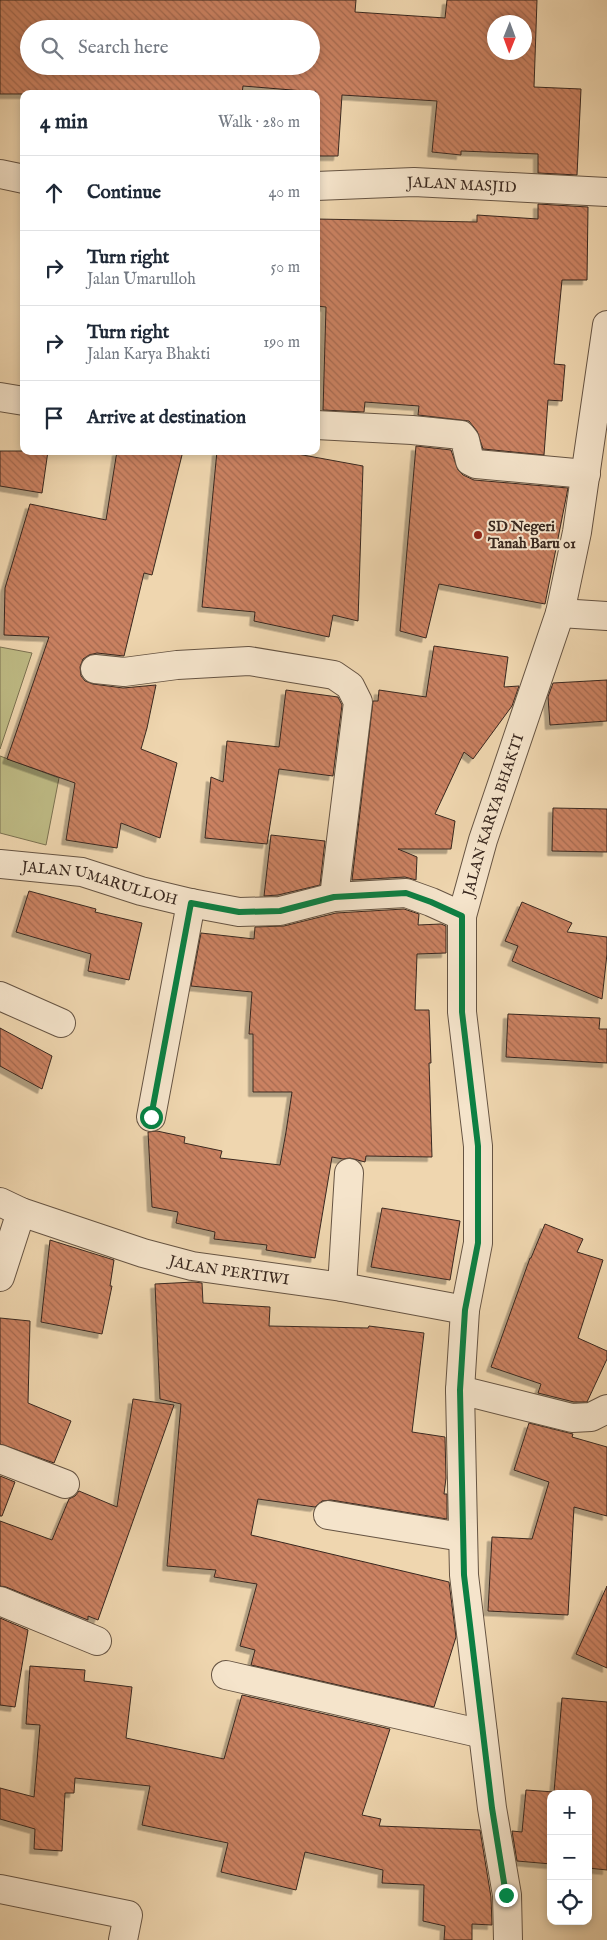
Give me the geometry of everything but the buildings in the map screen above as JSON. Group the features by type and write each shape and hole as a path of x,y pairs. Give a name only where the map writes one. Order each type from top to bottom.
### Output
{"street":[{"path":"0,174 20,178"},
{"name":"JALAN MASJID","path":"320,186 414,182 607,192"},
{"name":"JALAN KARYA BHAKTI","path":"508,1940 506,1895 492,1808 464,1575 462,1537 460,1390 465,1310 478,1243 478,1146 462,1012 462,916 483,840 560,613 577,532 607,325"},
{"path":"0,397 20,400"},
{"path":"320,425 412,430 461,435 465,440 470,461 476,464 586,474"},
{"path":"560,613 607,616"},
{"path":"95,670 124,672 177,664 249,661 334,675 350,686 358,702 334,897"},
{"name":"JALAN UMARULLOH","path":"0,865 82,872 141,891 239,912 280,911 334,897 406,893 462,916"},
{"path":"151,1117 191,903"},
{"path":"0,996 61,1023"},
{"path":"342,1287 349,1173"},
{"path":"0,1277 11,1207"},
{"name":"JALAN PERTIWI","path":"11,1207 143,1253 192,1266 342,1287 465,1310"},
{"path":"460,1390 572,1418 591,1417 607,1409"},
{"path":"0,1459 65,1484"},
{"path":"328,1514 462,1537"},
{"path":"0,1601 97,1641"},
{"path":"226,1675 483,1734"},
{"path":"0,1889 128,1915 123,1940"}],"shaded area":[{"path":"0,647 32,653 0,749"},
{"path":"0,756 59,778 46,845 0,833"}],"place":[{"name":"SD Negeri Tanah Baru 01","path":"478,535"}],"route":[{"path":"151,1117 191,903 239,912 280,911 334,897 406,893 462,916 462,1012 478,1146 478,1243 465,1310 460,1390 464,1575 492,1808 506,1895"}]}
